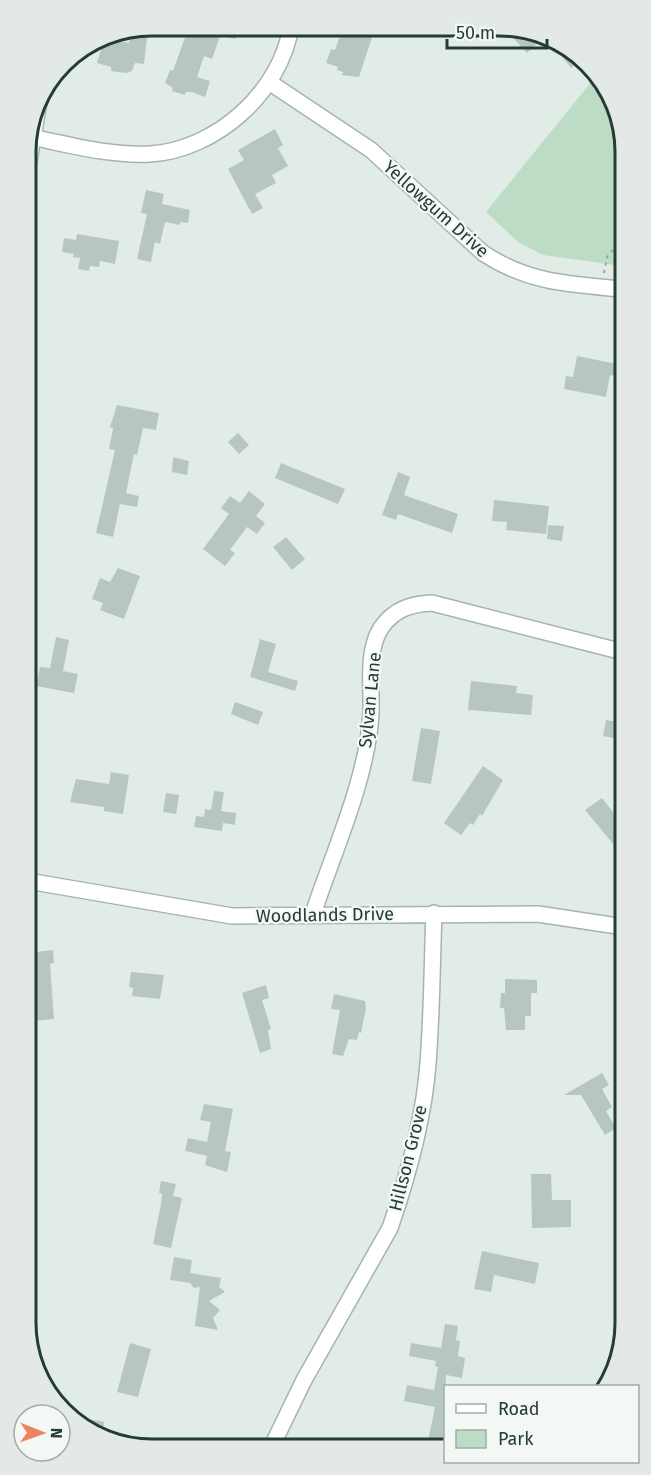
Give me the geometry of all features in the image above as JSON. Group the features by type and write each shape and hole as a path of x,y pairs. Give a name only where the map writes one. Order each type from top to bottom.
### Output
{"street":[{"path":"37,138 102,153 152,154 195,141 237,118 269,82 287,36"},
{"name":"Yellowgum Drive","path":"269,82 371,150 483,253 496,262 543,281 615,288"},
{"name":"Sylvan Lane","path":"313,914 368,742 373,654 380,629 394,614 411,604 432,603 615,650"},
{"name":"Woodlands Drive","path":"36,882 231,916 537,914 615,926"},
{"name":"Hillson Grove","path":"275,1439 304,1380 390,1228 399,1201 407,1173 428,1065 434,913"}],"path":[{"path":"603,287 607,257 615,247"}],"green space":[{"path":"591,82 606,107 614,137 615,265 543,255 518,242 486,212"}],"building":[{"path":"147,36 144,64 135,63 132,71 126,73 111,71 111,67 97,63 101,48 118,41 129,43 129,38"},
{"path":"185,36 220,36 212,59 204,56 197,77 210,81 205,97 192,92 186,92 185,95 172,91 173,88 165,83 170,70 173,71"},
{"path":"220,36 236,36 236,39"},
{"path":"340,36 372,36 359,77 342,75 343,72 337,70 338,67 326,63 331,49 335,50"},
{"path":"512,37 538,43 527,53"},
{"path":"559,53 575,64 571,68"},
{"path":"275,129 283,145 278,148 288,166 272,175 276,183 255,194 263,208 252,214 228,169 244,160 238,150"},
{"path":"146,190 164,194 162,204 190,210 188,223 180,222 180,225 165,222 160,244 155,242 151,262 137,259 147,214 141,213"},
{"path":"77,234 119,241 115,264 100,261 99,267 90,266 89,271 78,269 80,258 73,257 74,254 62,252 64,238 76,240"},
{"path":"577,356 615,364 615,376 610,375 606,397 564,389 566,376 573,377"},
{"path":"117,405 159,413 156,430 143,428 137,455 134,454 126,493 139,496 137,507 120,504 113,537 96,533 115,450 109,449 113,428 110,427"},
{"path":"238,433 249,445 239,454 228,442"},
{"path":"173,457 189,461 187,475 172,472"},
{"path":"281,463 345,489 338,504 275,478"},
{"path":"398,472 410,477 404,495 458,514 452,533 398,514 396,520 382,515"},
{"path":"249,491 265,504 256,516 265,523 257,534 247,527 230,550 235,553 225,566 203,549 229,514 221,508 230,496 240,503"},
{"path":"494,500 549,506 546,534 506,530 507,522 492,521"},
{"path":"548,525 564,526 562,541 547,539"},
{"path":"286,537 305,559 292,570 273,547"},
{"path":"118,568 140,576 124,619 100,610 103,603 92,599 100,578 110,582"},
{"path":"56,637 69,640 63,671 78,674 74,693 36,686 40,667 50,668"},
{"path":"260,639 276,644 268,672 298,681 295,691 250,677"},
{"path":"471,681 517,686 516,693 533,695 531,715 468,710"},
{"path":"235,702 263,712 258,725 231,714"},
{"path":"606,720 615,722 615,738 603,736"},
{"path":"421,728 440,731 431,784 412,781"},
{"path":"483,766 503,780 482,816 480,814 473,825 470,823 461,835 444,823"},
{"path":"111,772 129,775 123,814 104,811 104,807 70,802 76,779 109,784"},
{"path":"214,791 224,792 221,811 236,813 235,825 223,823 222,831 194,827 196,816 204,817 205,809 211,810"},
{"path":"166,793 179,795 176,814 163,812"},
{"path":"602,798 615,815 615,846 585,810"},
{"path":"53,950 54,963 50,964 54,1019 36,1021 36,952"},
{"path":"131,972 164,975 160,999 132,996 133,988 129,987"},
{"path":"505,979 537,980 537,993 531,993 531,1016 525,1016 525,1030 506,1030 504,1008 500,1008 501,993 505,993"},
{"path":"266,985 269,998 262,1000 271,1029 268,1030 271,1049 260,1053 242,993"},
{"path":"334,994 365,1001 366,1008 361,1033 359,1032 357,1040 349,1039 343,1056 332,1054 340,1010 331,1009"},
{"path":"602,1073 609,1085 602,1089 612,1107 606,1111 615,1129 605,1135 581,1095 564,1095"},
{"path":"204,1104 233,1109 225,1151 231,1152 227,1172 205,1165 207,1156 185,1151 188,1138 207,1142 211,1122 200,1120"},
{"path":"531,1174 551,1174 552,1200 571,1200 571,1227 532,1228"},
{"path":"161,1181 176,1184 173,1196 182,1198 171,1248 153,1244 161,1204 162,1194 159,1193"},
{"path":"482,1251 539,1263 535,1284 494,1275 491,1292 474,1289"},
{"path":"174,1257 192,1260 190,1273 221,1278 219,1287 225,1292 209,1301 220,1310 213,1318 218,1330 195,1326 200,1287 194,1288 190,1283 170,1280"},
{"path":"445,1324 458,1326 456,1340 460,1341 458,1356 465,1358 462,1378 446,1375 444,1439 428,1439 435,1407 404,1401 407,1385 434,1390 438,1367 435,1366 436,1361 409,1356 411,1343 441,1348"},
{"path":"130,1343 151,1349 138,1397 117,1392"},
{"path":"87,1419 104,1422 103,1428 101,1427"}]}
